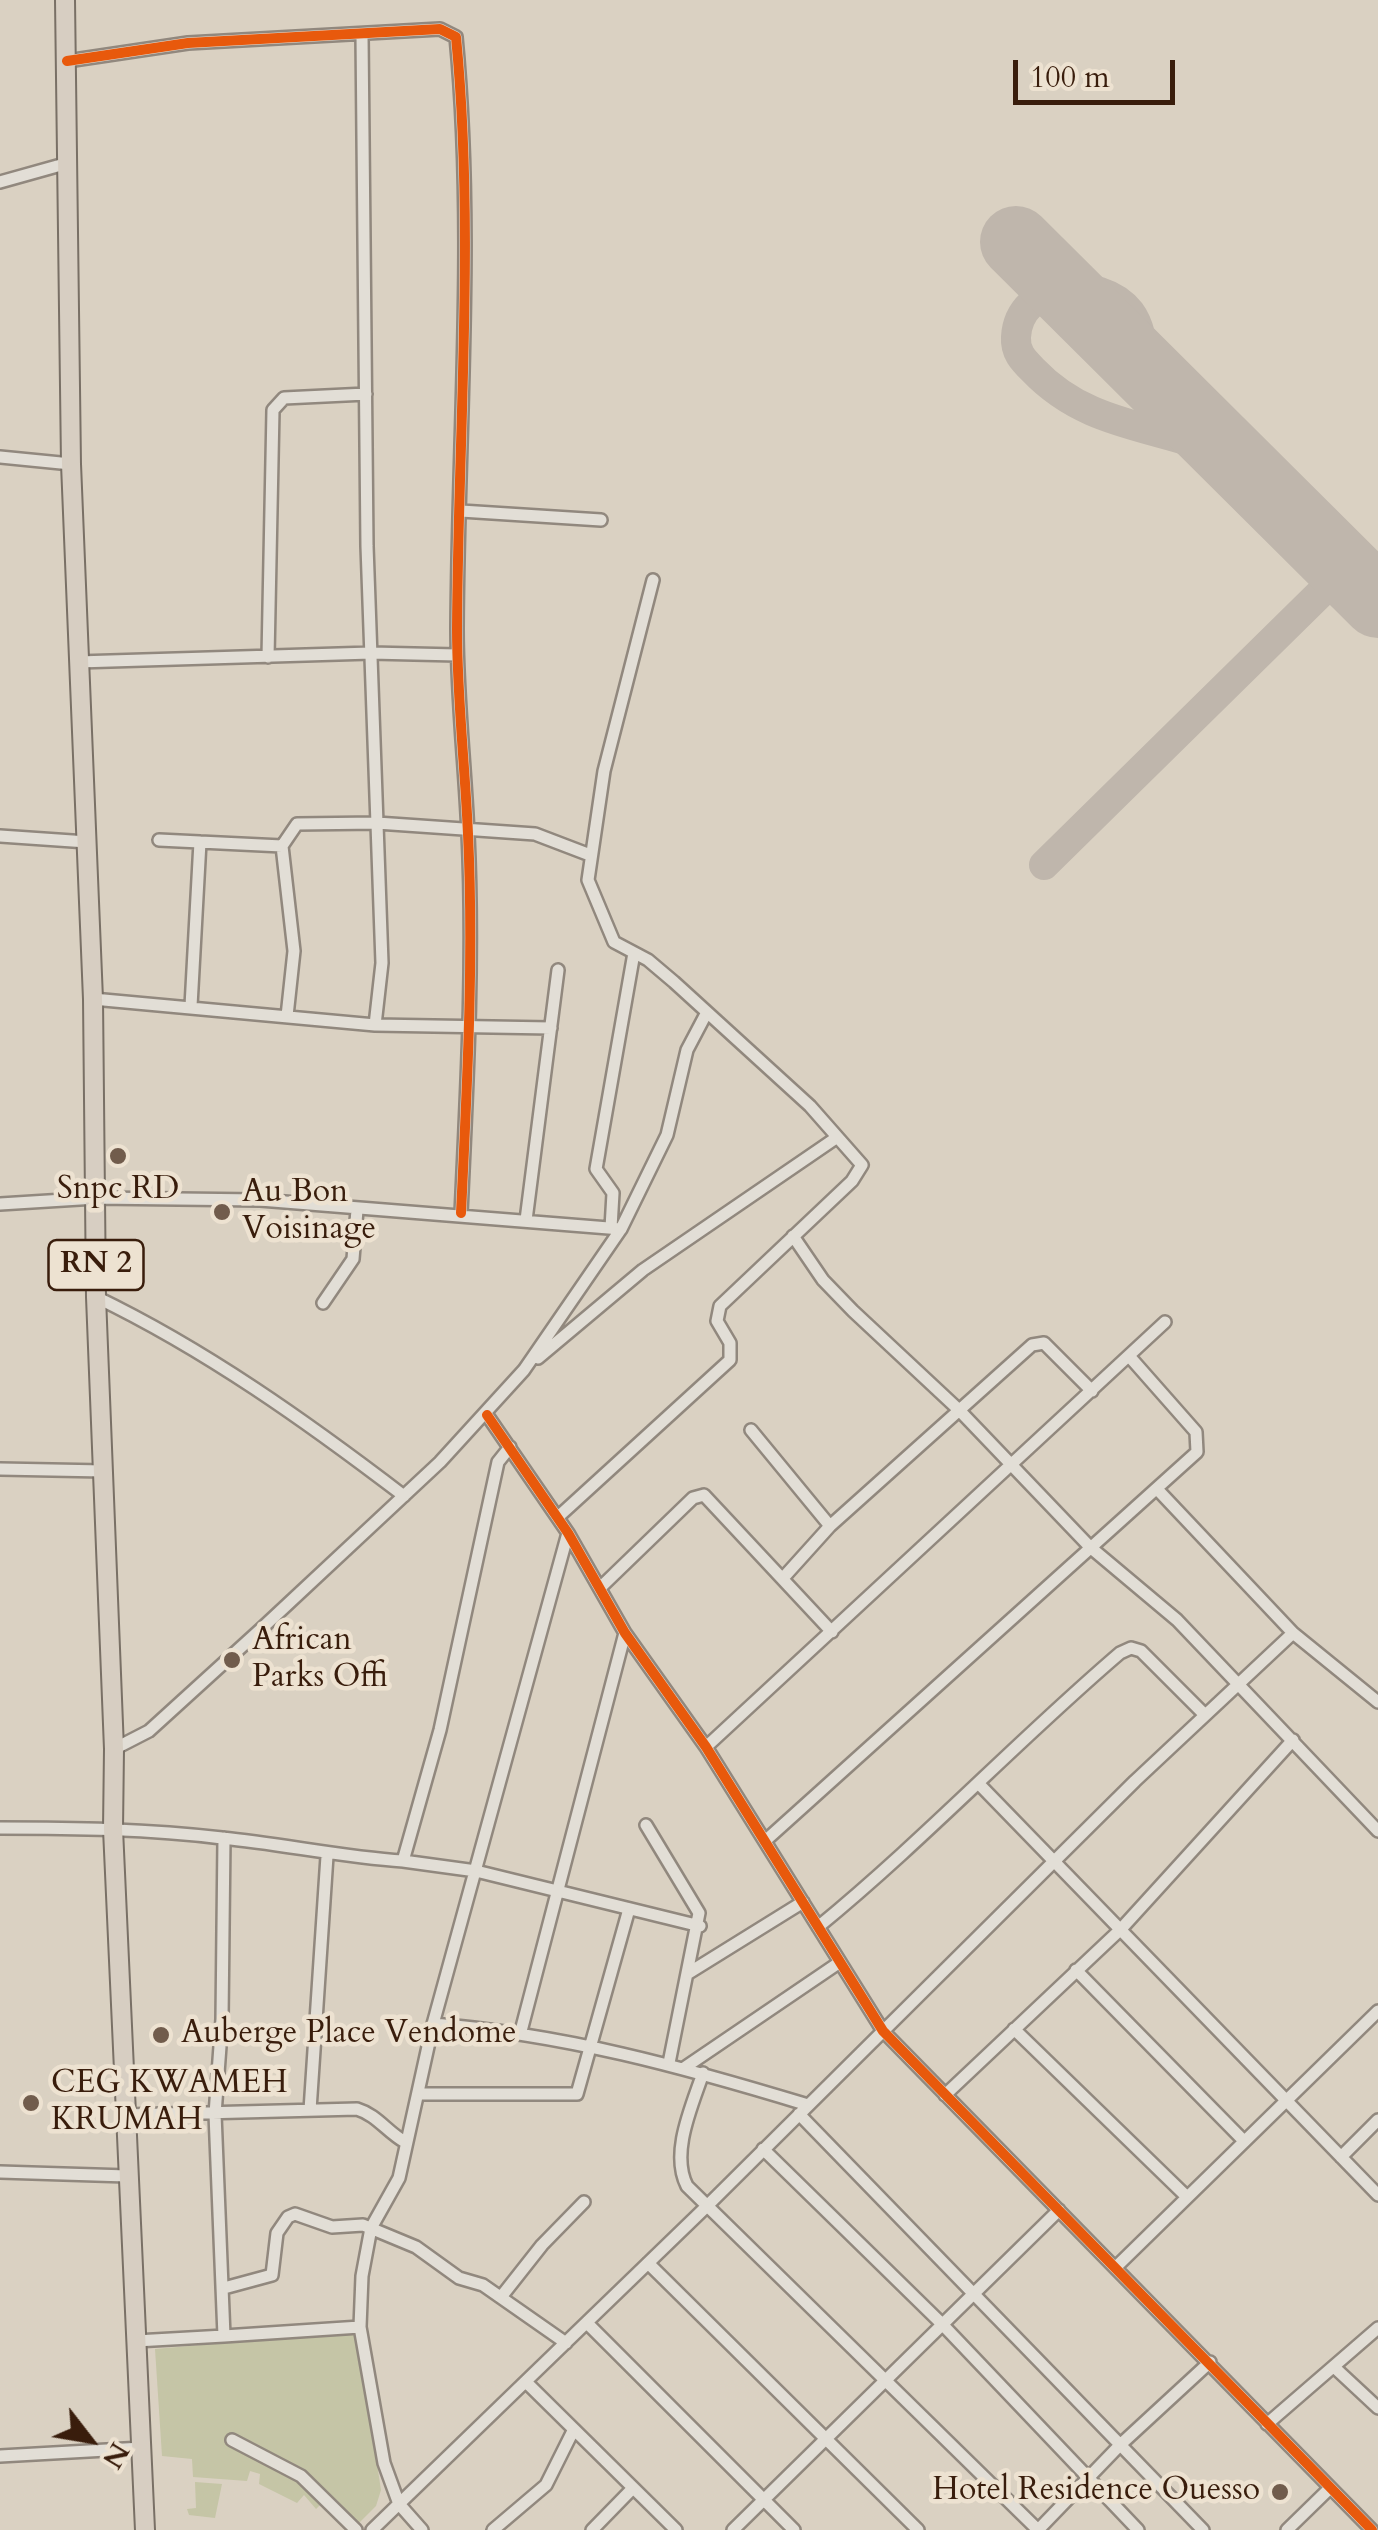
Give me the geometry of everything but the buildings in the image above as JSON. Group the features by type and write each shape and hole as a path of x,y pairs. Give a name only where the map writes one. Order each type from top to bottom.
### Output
{"highway":[{"name":"RN 2","path":"65,0 71,464 93,999 96,1297 114,1749 113,1829 145,2530"}],"street":[{"path":"66,61 188,44 440,29 456,37 466,134 457,655 468,832 470,1029 461,1213"},
{"path":"362,35 371,653 382,974 375,1025"},
{"path":"0,182 68,164"},
{"path":"268,658 272,410 284,398 366,394"},
{"path":"0,458 71,464"},
{"path":"461,510 601,520"},
{"path":"558,1518 730,1360 730,1343 717,1321 720,1306 860,1170 861,1162 810,1106 674,982 609,934 588,880 604,771 654,580"},
{"path":"78,662 371,653 457,655"},
{"path":"287,1016 294,951 282,846 297,824 377,823 535,834 590,856"},
{"path":"0,836 87,842"},
{"path":"160,840 282,846"},
{"path":"191,1006 200,842"},
{"path":"616,1228 613,1193 596,1169 634,953"},
{"path":"526,1220 558,970"},
{"path":"93,999 375,1025 551,1028"},
{"path":"114,1749 154,1727 404,1496 487,1414 524,1370 616,1228 671,1125 687,1050 706,1014"},
{"path":"524,1370 643,1270 836,1138"},
{"path":"0,1204 96,1198 260,1200 616,1228"},
{"path":"323,1303 352,1260 356,1210"},
{"path":"793,1236 823,1280 959,1410 1090,1547 1163,1606 1378,1831"},
{"path":"96,1297 179,1340 298,1418 404,1496"},
{"path":"706,1747 1165,1322"},
{"path":"784,1577 830,1526 1039,1342 1092,1391"},
{"path":"765,1841 1197,1452 1199,1439 1129,1356"},
{"path":"487,1414 568,1532 626,1633 706,1747 883,2031 1372,2530"},
{"path":"750,1430 830,1526"},
{"path":"404,1861 440,1730 498,1462 510,1447"},
{"path":"0,1469 104,1471"},
{"path":"1156,1489 1293,1633 1378,1702"},
{"path":"602,1586 693,1498 704,1495 832,1632"},
{"path":"422,2530 398,2504 384,2463 360,2327 362,2276 371,2228 399,2178 433,2024 568,1532"},
{"path":"521,2030 626,1633"},
{"path":"372,2530 708,2206 1204,1714 1293,1633"},
{"path":"818,1928 894,1865 1060,1704 1131,1648 1141,1651 1204,1714"},
{"path":"945,2095 1121,1929 1294,1740"},
{"path":"978,1783 1378,2195"},
{"path":"646,1824 699,1913 700,1926 669,2063"},
{"path":"0,1828 113,1829 224,1838 327,1856 476,1871 700,1926"},
{"path":"224,1838 216,2114 224,2336"},
{"path":"310,2110 327,1856"},
{"path":"688,1974 803,1902"},
{"path":"419,2094 573,2096 580,2090 629,1909"},
{"path":"684,2068 840,1962"},
{"path":"1076,1970 1244,2141"},
{"path":"1117,2266 1378,2011"},
{"path":"433,2024 521,2030 594,2044 703,2073 804,2109 1203,2530"},
{"path":"1014,2029 1186,2196"},
{"path":"703,2073 689,2116 681,2164 688,2186 769,2261 1038,2530 1120,2445 1210,2362"},
{"path":"125,2115 358,2109 372,2114 388,2133 405,2142"},
{"path":"1340,2157 1378,2120"},
{"path":"763,2149 942,2324 1086,2480 1138,2530"},
{"path":"0,2172 127,2176"},
{"path":"501,2296 542,2245 584,2202"},
{"path":"733,2530 883,2378 1059,2210"},
{"path":"224,2288 272,2276 277,2233 288,2216 302,2216 322,2225 371,2228 416,2247 459,2278 501,2296 566,2344"},
{"path":"648,2263 918,2530"},
{"path":"587,2323 794,2530"},
{"path":"136,2341 360,2327"},
{"path":"1267,2424 1378,2328"},
{"path":"1334,2367 1378,2408"},
{"path":"526,2382 676,2530"},
{"path":"493,2530 546,2485 573,2431"},
{"path":"232,2440 302,2476 356,2530"},
{"path":"0,2456 142,2448"},
{"path":"592,2530 633,2488"},
{"path":"1287,2530 1330,2489"}],"green space":[{"path":"349,2332 358,2339 381,2490 376,2506 357,2525 303,2470 288,2462 293,2475 322,2503 316,2509 304,2495 297,2503 259,2484 260,2474 250,2471 247,2481 193,2477 192,2459 162,2456 155,2349"},
{"path":"195,2482 222,2484 215,2518 189,2515 187,2509 196,2508"}],"taxiway":[{"path":"1146,371 1134,318 1117,300 1100,292 1082,288 1045,294 1021,318 1016,337 1018,351 1055,390 1104,416 1235,459"},
{"path":"1044,865 1345,569"}],"runway":[{"path":"1016,242 1378,602"}],"cycle path":[{"path":"67,61 188,43 440,29 456,37 465,259 457,655 470,929 461,1213"},
{"path":"487,1415 568,1533 625,1633 706,1747 883,2031 1372,2530"}],"place":[{"name":"Snpc RD","path":"118,1156"},
{"name":"Au Bon Voisinage","path":"222,1212"},
{"name":"African Parks Offi","path":"232,1660"},
{"name":"Auberge Place Vendome","path":"161,2035"},
{"name":"CEG KWAMEH KRUMAH","path":"31,2103"},
{"name":"Hotel Residence Ouesso","path":"1280,2492"}]}
